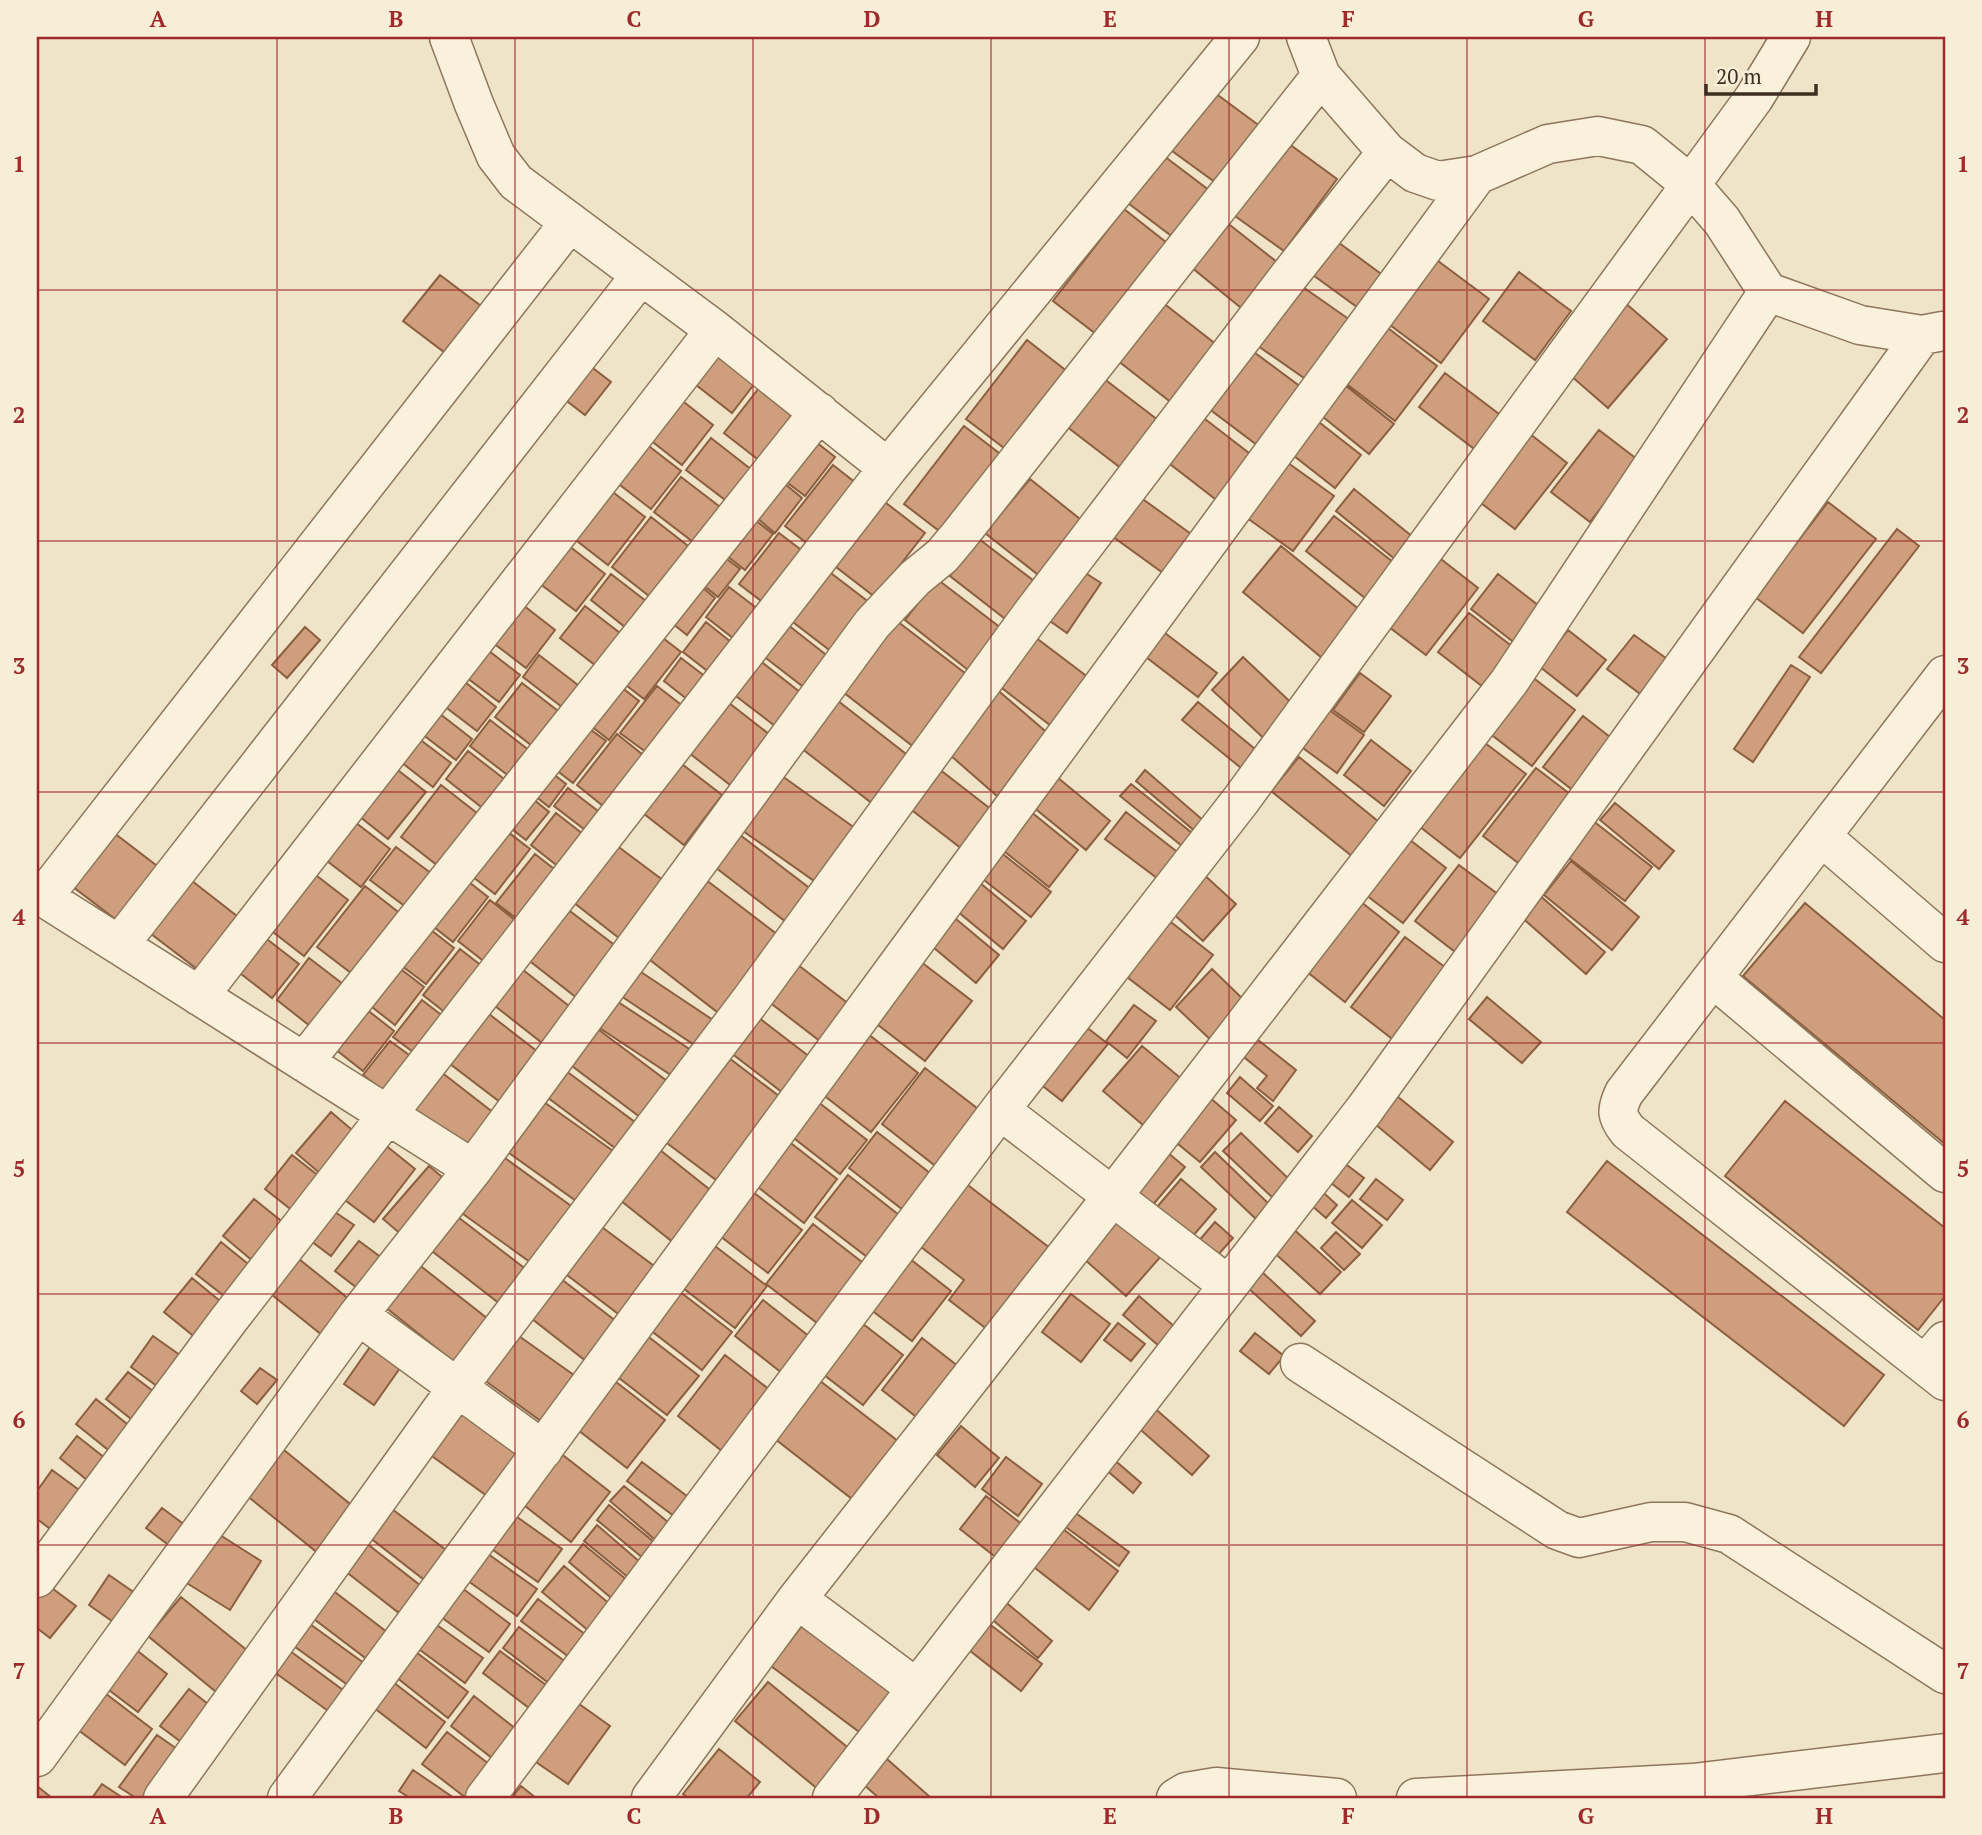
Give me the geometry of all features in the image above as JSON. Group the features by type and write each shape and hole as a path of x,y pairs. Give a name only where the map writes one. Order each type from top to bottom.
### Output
{"street":[{"path":"449,37 496,156 516,182 715,330 888,468"},
{"path":"37,1578 227,1322 888,468 1240,37"},
{"path":"832,1798 1365,1109 1933,333 1860,325 1768,292 1722,221 1690,184 1642,145 1598,136 1548,144 1477,175 1438,181 1415,173 1387,152 1321,76 1306,37"},
{"path":"485,1798 1000,1110 1241,800 1754,97 1791,37"},
{"path":"37,1758 358,1315 473,1169 872,624 915,578 950,547 1321,76"},
{"path":"163,1798 457,1388 750,1001 1031,615 1280,287 1387,152"},
{"path":"287,1798 1477,175"},
{"path":"473,1169 40,895 570,222"},
{"path":"119,946 642,275"},
{"path":"651,1798 797,1599 1112,1197 1508,682 1768,292"},
{"path":"199,996 715,330"},
{"path":"303,1062 819,412"},
{"path":"1938,1362 1628,1131 1619,1120 1618,1105 1624,1093 1945,676"},
{"path":"1822,837 1945,943"},
{"path":"1713,978 1945,1173"},
{"path":"1000,1110 1228,1284"},
{"path":"358,1315 543,1450"},
{"path":"1300,1363 1557,1530 1579,1538 1651,1522 1685,1522 1729,1534 1945,1674"},
{"path":"797,1599 916,1688"},
{"path":"1416,1798 1693,1783 1945,1753"},
{"path":"1176,1798 1186,1792 1216,1787 1337,1798"}],"building":[{"path":"1211,90 1261,127 1219,185 1168,148"},
{"path":"1281,138 1337,179 1284,251 1228,211"},
{"path":"1164,156 1218,197 1182,244 1128,203"},
{"path":"1124,209 1167,243 1096,334 1053,301"},
{"path":"1221,218 1287,270 1251,316 1185,262"},
{"path":"1327,234 1392,282 1368,315 1302,267"},
{"path":"1434,258 1489,299 1441,363 1386,322"},
{"path":"1519,272 1571,311 1535,360 1483,321"},
{"path":"440,275 481,306 444,352 403,321"},
{"path":"1290,278 1360,327 1317,387 1248,339"},
{"path":"1623,301 1667,339 1608,408 1563,369"},
{"path":"1162,302 1222,349 1177,407 1117,360"},
{"path":"1388,328 1437,366 1395,421 1344,382"},
{"path":"1027,340 1073,376 1012,454 966,419"},
{"path":"1243,344 1313,396 1269,454 1200,402"},
{"path":"714,352 755,383 732,413 691,381"},
{"path":"585,362 611,382 585,415 559,395"},
{"path":"1445,373 1503,417 1477,451 1419,407"},
{"path":"1103,378 1167,427 1130,475 1066,426"},
{"path":"1341,382 1394,424 1369,454 1317,412"},
{"path":"759,388 800,420 765,465 724,433"},
{"path":"675,395 713,425 682,465 644,435"},
{"path":"1192,409 1258,460 1223,505 1157,454"},
{"path":"1315,419 1361,455 1335,488 1289,452"},
{"path":"964,426 1008,460 947,537 904,504"},
{"path":"1525,430 1567,463 1515,529 1473,497"},
{"path":"1599,430 1638,460 1590,522 1551,492"},
{"path":"807,435 835,457 805,496 776,474"},
{"path":"711,438 757,474 733,506 686,470"},
{"path":"641,440 681,471 651,509 611,478"},
{"path":"1284,460 1334,496 1293,551 1243,515"},
{"path":"833,465 866,491 818,552 785,526"},
{"path":"773,474 802,498 775,533 746,509"},
{"path":"681,477 728,513 701,548 654,512"},
{"path":"1030,479 1090,527 1046,581 985,533"},
{"path":"605,486 645,517 608,565 568,534"},
{"path":"1354,489 1414,538 1396,560 1336,511"},
{"path":"1133,492 1198,539 1170,578 1105,531"},
{"path":"877,496 925,533 875,597 827,560"},
{"path":"1828,502 1876,539 1803,633 1755,597"},
{"path":"745,512 773,534 745,570 717,548"},
{"path":"1334,516 1398,566 1370,602 1306,551"},
{"path":"651,517 697,553 658,603 612,567"},
{"path":"1897,529 1919,546 1821,673 1799,657"},
{"path":"779,533 813,559 773,610 739,584"},
{"path":"979,539 1042,587 1013,625 950,576"},
{"path":"564,542 605,574 576,611 535,580"},
{"path":"1281,546 1361,611 1322,658 1243,592"},
{"path":"715,550 740,569 718,597 694,578"},
{"path":"1437,556 1478,588 1426,655 1385,624"},
{"path":"1073,565 1101,583 1067,633 1040,614"},
{"path":"823,567 870,603 832,652 785,616"},
{"path":"611,574 655,608 635,635 591,600"},
{"path":"1498,574 1547,612 1520,647 1471,609"},
{"path":"691,578 715,598 687,635 662,615"},
{"path":"937,579 1010,635 977,677 905,620"},
{"path":"729,587 771,619 747,649 706,617"},
{"path":"514,598 555,630 526,668 484,636"},
{"path":"585,606 629,640 604,672 560,638"},
{"path":"1469,613 1518,651 1487,690 1438,652"},
{"path":"889,615 974,680 919,751 834,685"},
{"path":"783,621 830,658 806,689 758,652"},
{"path":"706,622 742,651 719,680 683,652"},
{"path":"305,627 320,640 287,678 272,665"},
{"path":"650,628 681,652 644,699 613,675"},
{"path":"1568,630 1606,660 1577,696 1539,666"},
{"path":"1165,633 1217,673 1198,697 1146,657"},
{"path":"1031,634 1097,684 1059,732 994,682"},
{"path":"1634,635 1674,664 1647,699 1607,669"},
{"path":"480,644 520,675 499,702 458,671"},
{"path":"539,655 583,689 566,710 523,677"},
{"path":"754,656 801,693 775,726 728,690"},
{"path":"1243,657 1301,712 1270,744 1212,690"},
{"path":"681,658 715,684 697,707 664,681"},
{"path":"1791,665 1810,677 1753,762 1734,749"},
{"path":"1360,673 1391,696 1364,732 1333,710"},
{"path":"1527,673 1575,710 1532,766 1484,729"},
{"path":"455,674 496,707 477,731 435,699"},
{"path":"611,679 639,701 609,740 581,718"},
{"path":"522,683 567,718 540,752 495,717"},
{"path":"657,686 693,714 657,760 620,733"},
{"path":"994,687 1058,742 1005,803 942,748"},
{"path":"833,697 915,761 878,808 796,744"},
{"path":"724,699 774,738 734,788 684,749"},
{"path":"1198,702 1261,754 1246,772 1182,720"},
{"path":"1318,702 1364,735 1337,773 1292,740"},
{"path":"430,706 472,739 456,760 413,727"},
{"path":"1583,716 1619,744 1579,795 1543,767"},
{"path":"490,720 539,758 519,784 470,746"},
{"path":"579,721 606,741 573,783 546,762"},
{"path":"410,732 451,763 433,787 392,755"},
{"path":"617,734 653,763 613,814 577,785"},
{"path":"1371,740 1411,771 1384,806 1344,775"},
{"path":"1485,743 1526,774 1460,858 1419,826"},
{"path":"468,751 512,785 490,814 446,779"},
{"path":"1299,757 1390,831 1363,865 1271,791"},
{"path":"386,761 426,792 388,839 349,808"},
{"path":"678,761 722,795 684,845 639,810"},
{"path":"930,762 997,814 966,852 900,801"},
{"path":"543,766 566,784 549,807 525,788"},
{"path":"1536,768 1579,801 1526,869 1483,836"},
{"path":"1145,770 1212,828 1203,838 1136,781"},
{"path":"775,771 866,836 827,890 736,826"},
{"path":"1057,777 1110,821 1086,850 1032,806"},
{"path":"1131,784 1202,841 1192,854 1120,796"},
{"path":"441,785 482,817 442,869 401,837"},
{"path":"568,788 611,821 597,839 554,806"},
{"path":"522,790 549,812 526,840 499,819"},
{"path":"1615,803 1674,851 1659,869 1600,820"},
{"path":"1025,807 1078,850 1049,887 995,844"},
{"path":"1126,812 1185,858 1165,884 1105,839"},
{"path":"556,813 593,842 569,875 531,845"},
{"path":"347,816 390,849 361,887 318,854"},
{"path":"1592,820 1652,867 1625,901 1565,855"},
{"path":"105,826 165,872 123,925 64,880"},
{"path":"500,826 530,849 495,894 464,870"},
{"path":"731,828 812,890 786,922 706,860"},
{"path":"1405,836 1446,868 1403,923 1362,892"},
{"path":"612,842 664,881 619,938 568,898"},
{"path":"396,847 440,880 414,913 370,880"},
{"path":"999,851 1051,892 1031,917 979,876"},
{"path":"535,854 567,879 529,928 496,903"},
{"path":"1571,861 1639,917 1612,950 1544,895"},
{"path":"1459,865 1507,901 1463,958 1415,921"},
{"path":"308,869 348,900 304,956 264,925"},
{"path":"1201,872 1236,904 1203,941 1168,909"},
{"path":"460,875 488,897 453,942 425,920"},
{"path":"701,876 782,938 721,1015 641,953"},
{"path":"187,877 242,920 201,972 146,930"},
{"path":"974,878 1026,921 1003,949 951,906"},
{"path":"365,886 402,915 355,976 317,947"},
{"path":"1538,894 1605,952 1586,974 1519,915"},
{"path":"1356,898 1399,932 1345,1002 1301,967"},
{"path":"490,900 526,929 495,970 458,941"},
{"path":"1805,903 1945,1020 1945,1144 1743,976"},
{"path":"562,905 617,947 577,998 522,955"},
{"path":"1158,912 1213,955 1170,1010 1114,967"},
{"path":"950,914 999,955 976,983 927,942"},
{"path":"422,923 454,948 426,984 394,960"},
{"path":"259,933 299,964 272,998 232,967"},
{"path":"1405,937 1450,971 1395,1041 1351,1007"},
{"path":"460,949 492,974 456,1021 423,995"},
{"path":"309,958 348,988 315,1030 277,1000"},
{"path":"789,958 854,1008 825,1045 760,995"},
{"path":"916,958 972,1001 925,1061 869,1018"},
{"path":"393,963 424,987 395,1025 363,1000"},
{"path":"518,966 574,1010 546,1046 490,1002"},
{"path":"632,966 716,1022 699,1048 615,992"},
{"path":"1212,969 1250,1006 1214,1043 1176,1007"},
{"path":"606,994 694,1052 677,1079 589,1021"},
{"path":"1487,997 1541,1042 1522,1063 1469,1019"},
{"path":"422,1000 453,1024 424,1060 393,1037"},
{"path":"361,1005 394,1031 363,1071 330,1045"},
{"path":"1134,1005 1156,1021 1127,1058 1106,1041"},
{"path":"480,1007 538,1052 500,1102 441,1057"},
{"path":"750,1011 815,1061 787,1096 722,1046"},
{"path":"591,1024 671,1084 644,1120 564,1060"},
{"path":"1085,1026 1108,1044 1062,1101 1039,1083"},
{"path":"863,1030 918,1073 871,1132 817,1090"},
{"path":"1253,1036 1296,1070 1273,1101 1257,1088 1267,1076 1239,1053"},
{"path":"390,1041 420,1063 393,1098 363,1075"},
{"path":"1142,1046 1189,1085 1150,1131 1103,1091"},
{"path":"720,1051 788,1103 724,1186 655,1134"},
{"path":"558,1065 647,1131 627,1157 539,1091"},
{"path":"436,1068 499,1117 468,1157 405,1109"},
{"path":"925,1068 982,1112 938,1168 882,1124"},
{"path":"1240,1077 1273,1106 1260,1121 1227,1093"},
{"path":"1386,1087 1453,1142 1430,1170 1363,1114"},
{"path":"534,1095 623,1158 586,1208 498,1145"},
{"path":"1208,1096 1236,1120 1200,1162 1172,1139"},
{"path":"813,1098 867,1140 840,1174 786,1132"},
{"path":"1785,1101 1945,1228 1945,1296 1918,1330 1725,1176"},
{"path":"1279,1107 1312,1136 1298,1152 1265,1123"},
{"path":"331,1112 364,1140 329,1181 296,1153"},
{"path":"877,1132 935,1177 907,1213 849,1168"},
{"path":"1241,1133 1294,1184 1276,1201 1223,1151"},
{"path":"783,1137 837,1179 804,1223 749,1180"},
{"path":"379,1140 415,1169 374,1222 337,1194"},
{"path":"650,1142 724,1201 684,1251 610,1192"},
{"path":"494,1150 578,1211 537,1267 452,1206"},
{"path":"1167,1152 1185,1167 1145,1214 1127,1199"},
{"path":"1215,1152 1270,1205 1256,1219 1201,1167"},
{"path":"292,1155 320,1177 293,1211 265,1189"},
{"path":"1335,1156 1364,1178 1349,1197 1321,1175"},
{"path":"1607,1161 1884,1375 1844,1426 1567,1212"},
{"path":"429,1166 454,1187 409,1241 383,1219"},
{"path":"848,1175 904,1219 871,1260 815,1217"},
{"path":"960,1179 1055,1252 992,1333 949,1300 964,1280 912,1240"},
{"path":"1181,1179 1216,1209 1186,1244 1151,1214"},
{"path":"1376,1179 1403,1200 1387,1220 1360,1199"},
{"path":"1315,1185 1337,1205 1326,1218 1303,1198"},
{"path":"749,1189 802,1230 768,1273 715,1232"},
{"path":"254,1199 285,1224 254,1262 223,1236"},
{"path":"1352,1200 1382,1225 1362,1248 1332,1223"},
{"path":"329,1208 354,1225 331,1256 307,1238"},
{"path":"454,1214 536,1277 509,1311 428,1248"},
{"path":"1119,1218 1162,1255 1126,1296 1084,1259"},
{"path":"595,1222 665,1274 629,1322 559,1269"},
{"path":"1215,1222 1233,1238 1208,1266 1191,1250"},
{"path":"813,1224 867,1266 821,1326 766,1284"},
{"path":"1290,1226 1341,1272 1320,1294 1269,1248"},
{"path":"1336,1232 1360,1254 1344,1270 1321,1248"},
{"path":"359,1241 386,1261 361,1291 335,1271"},
{"path":"221,1242 253,1268 228,1299 196,1274"},
{"path":"711,1243 767,1286 735,1328 679,1285"},
{"path":"289,1251 350,1300 322,1335 261,1286"},
{"path":"905,1255 951,1291 912,1341 866,1306"},
{"path":"413,1260 488,1319 454,1362 379,1302"},
{"path":"552,1272 621,1325 591,1365 522,1311"},
{"path":"1262,1272 1315,1321 1301,1336 1248,1288"},
{"path":"192,1278 225,1305 196,1338 164,1312"},
{"path":"675,1288 732,1332 702,1370 645,1326"},
{"path":"1071,1294 1110,1324 1081,1362 1042,1332"},
{"path":"1139,1296 1175,1327 1159,1346 1123,1315"},
{"path":"763,1300 815,1341 787,1377 735,1336"},
{"path":"858,1320 903,1355 863,1405 819,1371"},
{"path":"1118,1323 1145,1344 1131,1361 1104,1340"},
{"path":"509,1329 578,1378 545,1424 476,1374"},
{"path":"641,1331 699,1376 667,1415 610,1371"},
{"path":"1255,1333 1284,1356 1269,1374 1240,1351"},
{"path":"153,1336 184,1358 161,1389 131,1367"},
{"path":"922,1338 968,1374 928,1426 882,1390"},
{"path":"370,1347 400,1368 374,1405 344,1384"},
{"path":"725,1355 775,1394 727,1455 678,1416"},
{"path":"260,1368 277,1380 257,1404 241,1391"},
{"path":"128,1372 162,1398 140,1426 106,1399"},
{"path":"607,1375 665,1420 627,1468 569,1423"},
{"path":"815,1377 907,1448 861,1506 770,1435"},
{"path":"96,1399 137,1432 117,1457 76,1424"},
{"path":"1151,1405 1209,1456 1192,1475 1134,1424"},
{"path":"458,1407 526,1457 494,1501 425,1451"},
{"path":"961,1426 999,1458 975,1487 937,1455"},
{"path":"77,1436 110,1462 92,1484 60,1458"},
{"path":"550,1445 610,1492 571,1542 511,1495"},
{"path":"284,1450 361,1513 324,1558 246,1495"},
{"path":"1006,1457 1042,1484 1018,1516 982,1489"},
{"path":"1111,1457 1141,1483 1133,1493 1103,1467"},
{"path":"642,1462 700,1506 686,1525 627,1481"},
{"path":"52,1470 90,1498 61,1537 37,1519 37,1491"},
{"path":"624,1486 674,1527 660,1544 610,1501"},
{"path":"986,1496 1033,1533 1007,1566 960,1529"},
{"path":"609,1505 660,1547 649,1563 597,1520"},
{"path":"162,1508 193,1531 178,1552 146,1528"},
{"path":"392,1509 450,1553 427,1582 369,1537"},
{"path":"1073,1511 1129,1552 1119,1566 1063,1525"},
{"path":"510,1512 562,1549 538,1582 486,1545"},
{"path":"597,1525 648,1569 635,1583 584,1541"},
{"path":"1059,1526 1118,1571 1089,1610 1030,1564"},
{"path":"209,1528 261,1561 230,1610 177,1577"},
{"path":"361,1539 421,1586 399,1613 340,1567"},
{"path":"583,1544 638,1589 623,1608 569,1562"},
{"path":"484,1551 537,1589 517,1616 464,1578"},
{"path":"564,1566 617,1610 595,1636 542,1592"},
{"path":"109,1575 145,1600 125,1630 89,1605"},
{"path":"45,1583 76,1606 50,1638 37,1628 37,1594"},
{"path":"458,1585 510,1624 489,1652 437,1614"},
{"path":"331,1589 392,1636 372,1663 310,1616"},
{"path":"181,1597 259,1660 226,1700 148,1636"},
{"path":"538,1599 590,1638 573,1660 521,1621"},
{"path":"1002,1599 1052,1641 1038,1658 988,1616"},
{"path":"303,1619 368,1666 352,1688 287,1641"},
{"path":"984,1620 1042,1664 1021,1691 964,1646"},
{"path":"805,1622 900,1693 866,1737 771,1666"},
{"path":"434,1623 483,1658 465,1683 416,1647"},
{"path":"519,1627 567,1663 551,1685 503,1648"},
{"path":"130,1645 167,1674 138,1712 101,1684"},
{"path":"286,1648 347,1693 331,1713 270,1669"},
{"path":"500,1651 546,1685 529,1708 483,1673"},
{"path":"416,1652 468,1692 448,1718 396,1677"},
{"path":"393,1682 445,1722 426,1748 373,1707"},
{"path":"768,1682 858,1756 825,1795 735,1721"},
{"path":"189,1689 213,1708 185,1745 160,1726"},
{"path":"101,1690 152,1729 125,1765 73,1726"},
{"path":"474,1696 525,1736 501,1765 451,1726"},
{"path":"575,1701 610,1726 568,1784 533,1760"},
{"path":"447,1732 502,1774 483,1798 466,1798 422,1764"},
{"path":"157,1735 187,1756 157,1798 136,1798 119,1787"},
{"path":"719,1749 760,1782 747,1798 688,1798 683,1794"},
{"path":"879,1752 930,1797 879,1798 856,1778"},
{"path":"413,1770 454,1798 410,1798 399,1791"},
{"path":"102,1784 123,1798 92,1798"},
{"path":"37,1786 52,1798 37,1798"},
{"path":"521,1786 536,1798 511,1798"}]}
